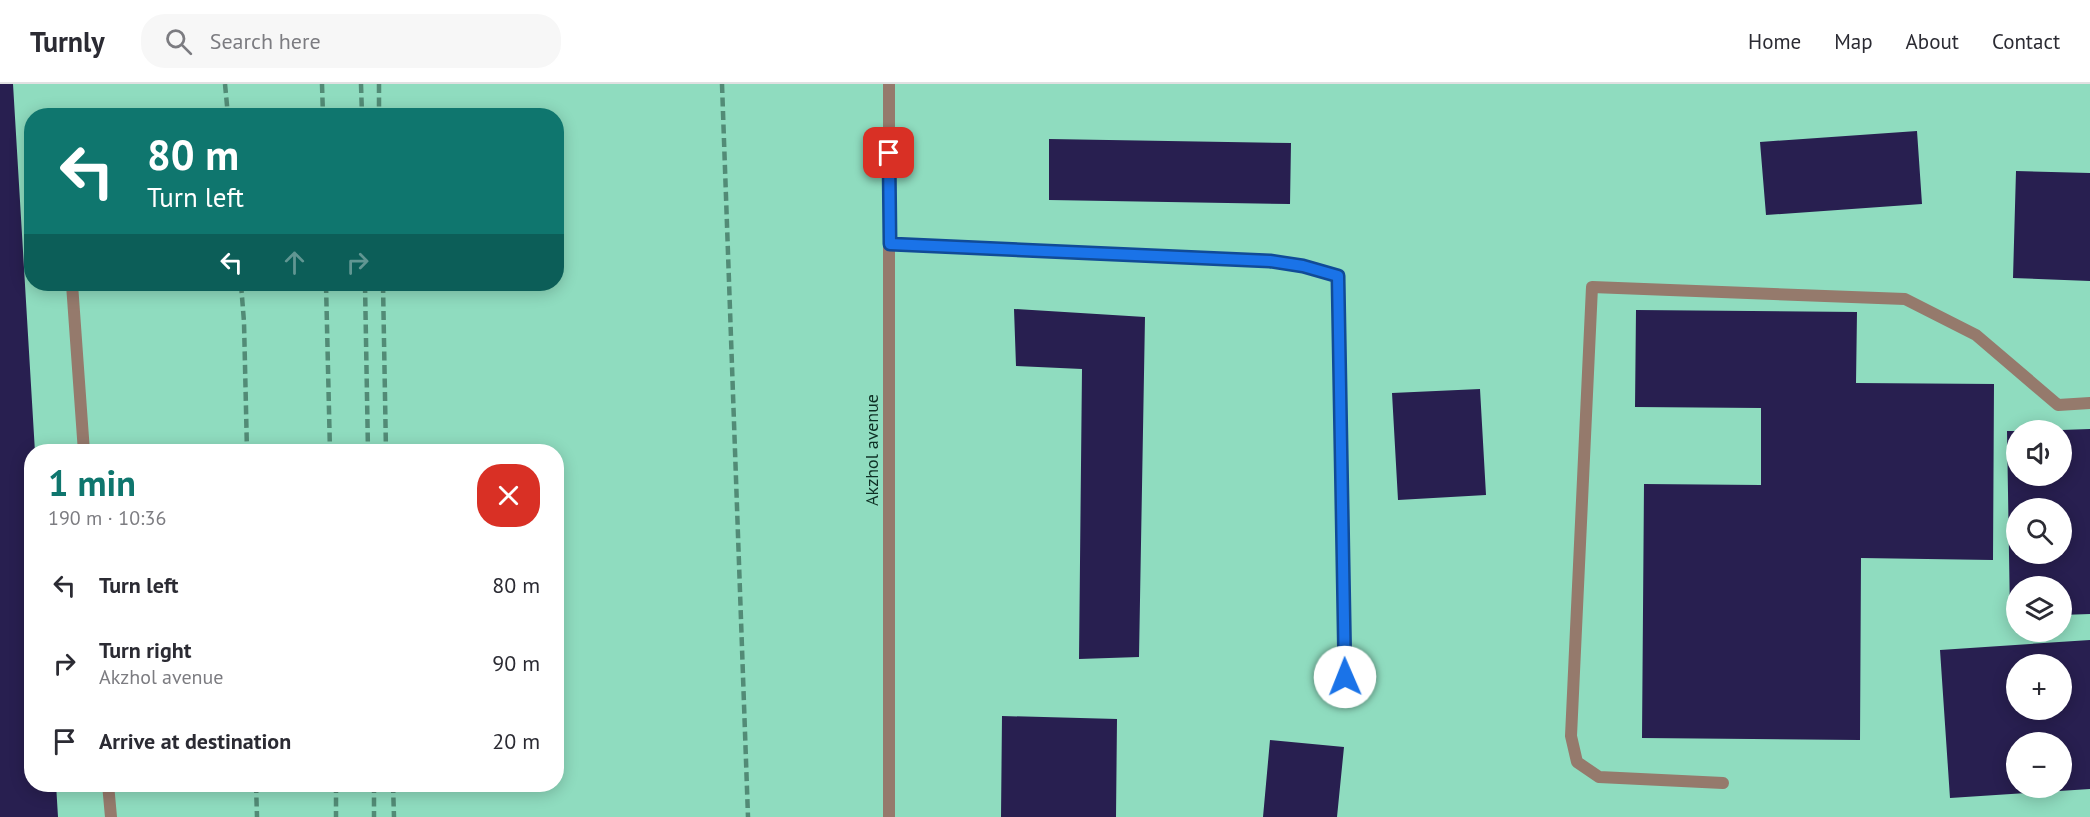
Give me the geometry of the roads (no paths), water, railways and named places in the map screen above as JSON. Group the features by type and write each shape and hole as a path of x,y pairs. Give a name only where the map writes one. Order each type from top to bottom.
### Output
{"street":[{"name":"Akzhol avenue","path":"889,84 889,817"},
{"path":"890,244 1270,261 1303,266 1338,276 1345,677"},
{"path":"1722,783 1599,777 1577,762 1571,736 1592,287 1905,299 1976,335 2058,405 2090,403"},
{"path":"72,291 83,444"},
{"path":"109,792 111,817"}],"railway":[{"path":"225,84 227,108"},
{"path":"322,84 323,108"},
{"path":"361,84 362,108"},
{"path":"379,84 379,108"},
{"path":"722,84 748,817"},
{"path":"242,291 247,444"},
{"path":"326,291 330,444"},
{"path":"365,291 368,444"},
{"path":"383,291 386,444"},
{"path":"256,792 257,817"},
{"path":"336,792 336,817"},
{"path":"374,792 374,817"},
{"path":"393,792 394,817"}]}
